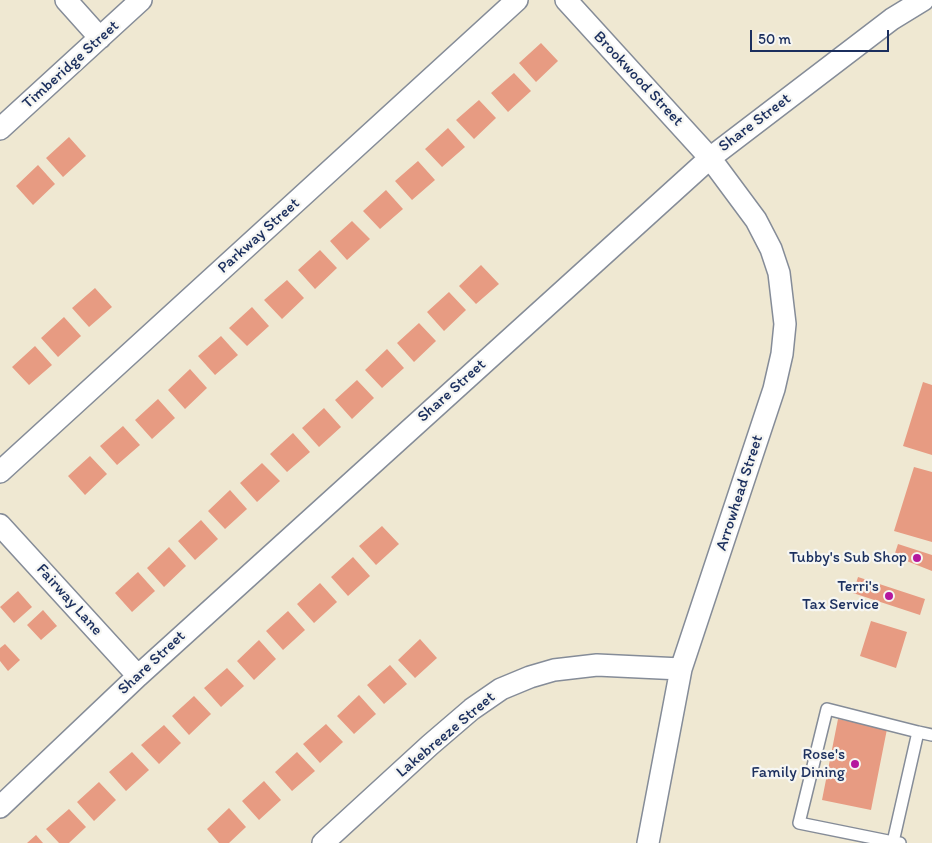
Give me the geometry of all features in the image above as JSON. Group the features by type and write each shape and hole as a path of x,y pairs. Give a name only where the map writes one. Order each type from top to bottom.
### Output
{"street":[{"path":"66,0 100,38"},
{"name":"Timberidge Street","path":"0,129 141,0"},
{"name":"Parkway Street","path":"0,472 516,0"},
{"name":"Brookwood Street","path":"566,0 710,158"},
{"name":"Share Street","path":"0,806 138,676 710,158 892,19 923,0"},
{"name":"Arrowhead Street","path":"648,843 681,669 774,389 782,354 785,324 779,273 771,249 756,220 710,158"},
{"name":"Fairway Lane","path":"0,525 138,676"},
{"name":"Lakebreeze Street","path":"323,843 430,745 472,709 501,690 530,677 554,670 597,664 681,669"}],"lane":[{"path":"918,732 897,842 800,823 826,709 932,735"}],"building":[{"path":"541,43 558,61 536,82 519,63"},
{"path":"514,73 531,91 508,112 491,93"},
{"path":"479,100 496,118 474,139 456,120"},
{"path":"448,128 465,147 442,167 425,149"},
{"path":"69,137 86,156 63,177 46,158"},
{"path":"418,161 435,180 412,200 395,181"},
{"path":"38,165 55,184 33,205 16,186"},
{"path":"386,190 403,209 380,229 363,211"},
{"path":"352,221 370,239 347,260 330,241"},
{"path":"320,250 337,268 315,289 298,270"},
{"path":"481,265 499,284 476,304 459,286"},
{"path":"287,280 304,298 282,319 264,300"},
{"path":"95,288 112,307 89,327 72,308"},
{"path":"449,292 466,310 444,331 427,312"},
{"path":"252,307 269,326 247,346 229,328"},
{"path":"64,317 81,336 58,357 41,338"},
{"path":"419,323 436,341 414,362 397,343"},
{"path":"221,336 238,355 215,375 198,356"},
{"path":"35,346 52,365 29,385 12,367"},
{"path":"387,349 404,368 382,388 365,370"},
{"path":"190,369 207,388 185,409 168,390"},
{"path":"357,380 374,398 352,419 335,400"},
{"path":"923,382 932,385 932,455 903,446"},
{"path":"158,399 175,418 152,439 135,420"},
{"path":"324,408 341,427 319,447 302,428"},
{"path":"123,426 140,445 117,465 100,446"},
{"path":"293,433 310,452 287,472 270,454"},
{"path":"90,456 107,474 85,495 68,476"},
{"path":"262,463 280,481 257,502 240,483"},
{"path":"914,467 932,472 932,542 894,531"},
{"path":"230,490 247,509 225,529 208,511"},
{"path":"201,520 218,539 195,560 178,541"},
{"path":"382,526 399,544 376,565 359,546"},
{"name":"Tubby's Sub Shop","path":"898,544 932,555 932,571 894,556"},
{"path":"169,547 186,566 164,587 147,568"},
{"path":"353,557 370,576 348,596 331,577"},
{"path":"138,572 155,591 132,612 115,593"},
{"name":"Terri's Tax Service","path":"858,577 925,599 920,615 853,593"},
{"path":"320,583 337,602 314,623 297,604"},
{"path":"18,591 32,607 14,623 0,607"},
{"path":"43,610 57,626 41,640 27,625"},
{"path":"288,611 305,630 283,650 266,631"},
{"path":"871,621 907,632 896,668 860,656"},
{"path":"420,639 437,658 415,678 398,660"},
{"path":"259,640 276,659 254,680 237,661"},
{"path":"5,644 20,660 8,671 0,661 0,648"},
{"path":"390,665 407,684 384,704 367,685"},
{"path":"227,668 244,686 221,707 204,688"},
{"path":"359,695 376,714 354,734 337,716"},
{"path":"194,696 211,714 189,735 172,716"},
{"name":"Rose's Family Dining","path":"838,719 887,729 871,810 822,800"},
{"path":"326,724 343,742 320,763 303,744"},
{"path":"164,725 181,743 159,764 141,745"},
{"path":"132,752 149,770 126,791 109,772"},
{"path":"297,752 315,771 292,791 275,772"},
{"path":"264,781 281,800 259,820 242,801"},
{"path":"99,782 116,800 94,821 77,802"},
{"path":"229,808 246,827 229,843 219,843 207,829"},
{"path":"69,809 86,827 69,843 59,843 46,829"},
{"path":"36,835 43,843 27,843"}],"place":[{"name":"Tubby's Sub Shop","path":"917,558"},
{"name":"Terri's Tax Service","path":"889,596"},
{"name":"Rose's Family Dining","path":"855,764"}]}
